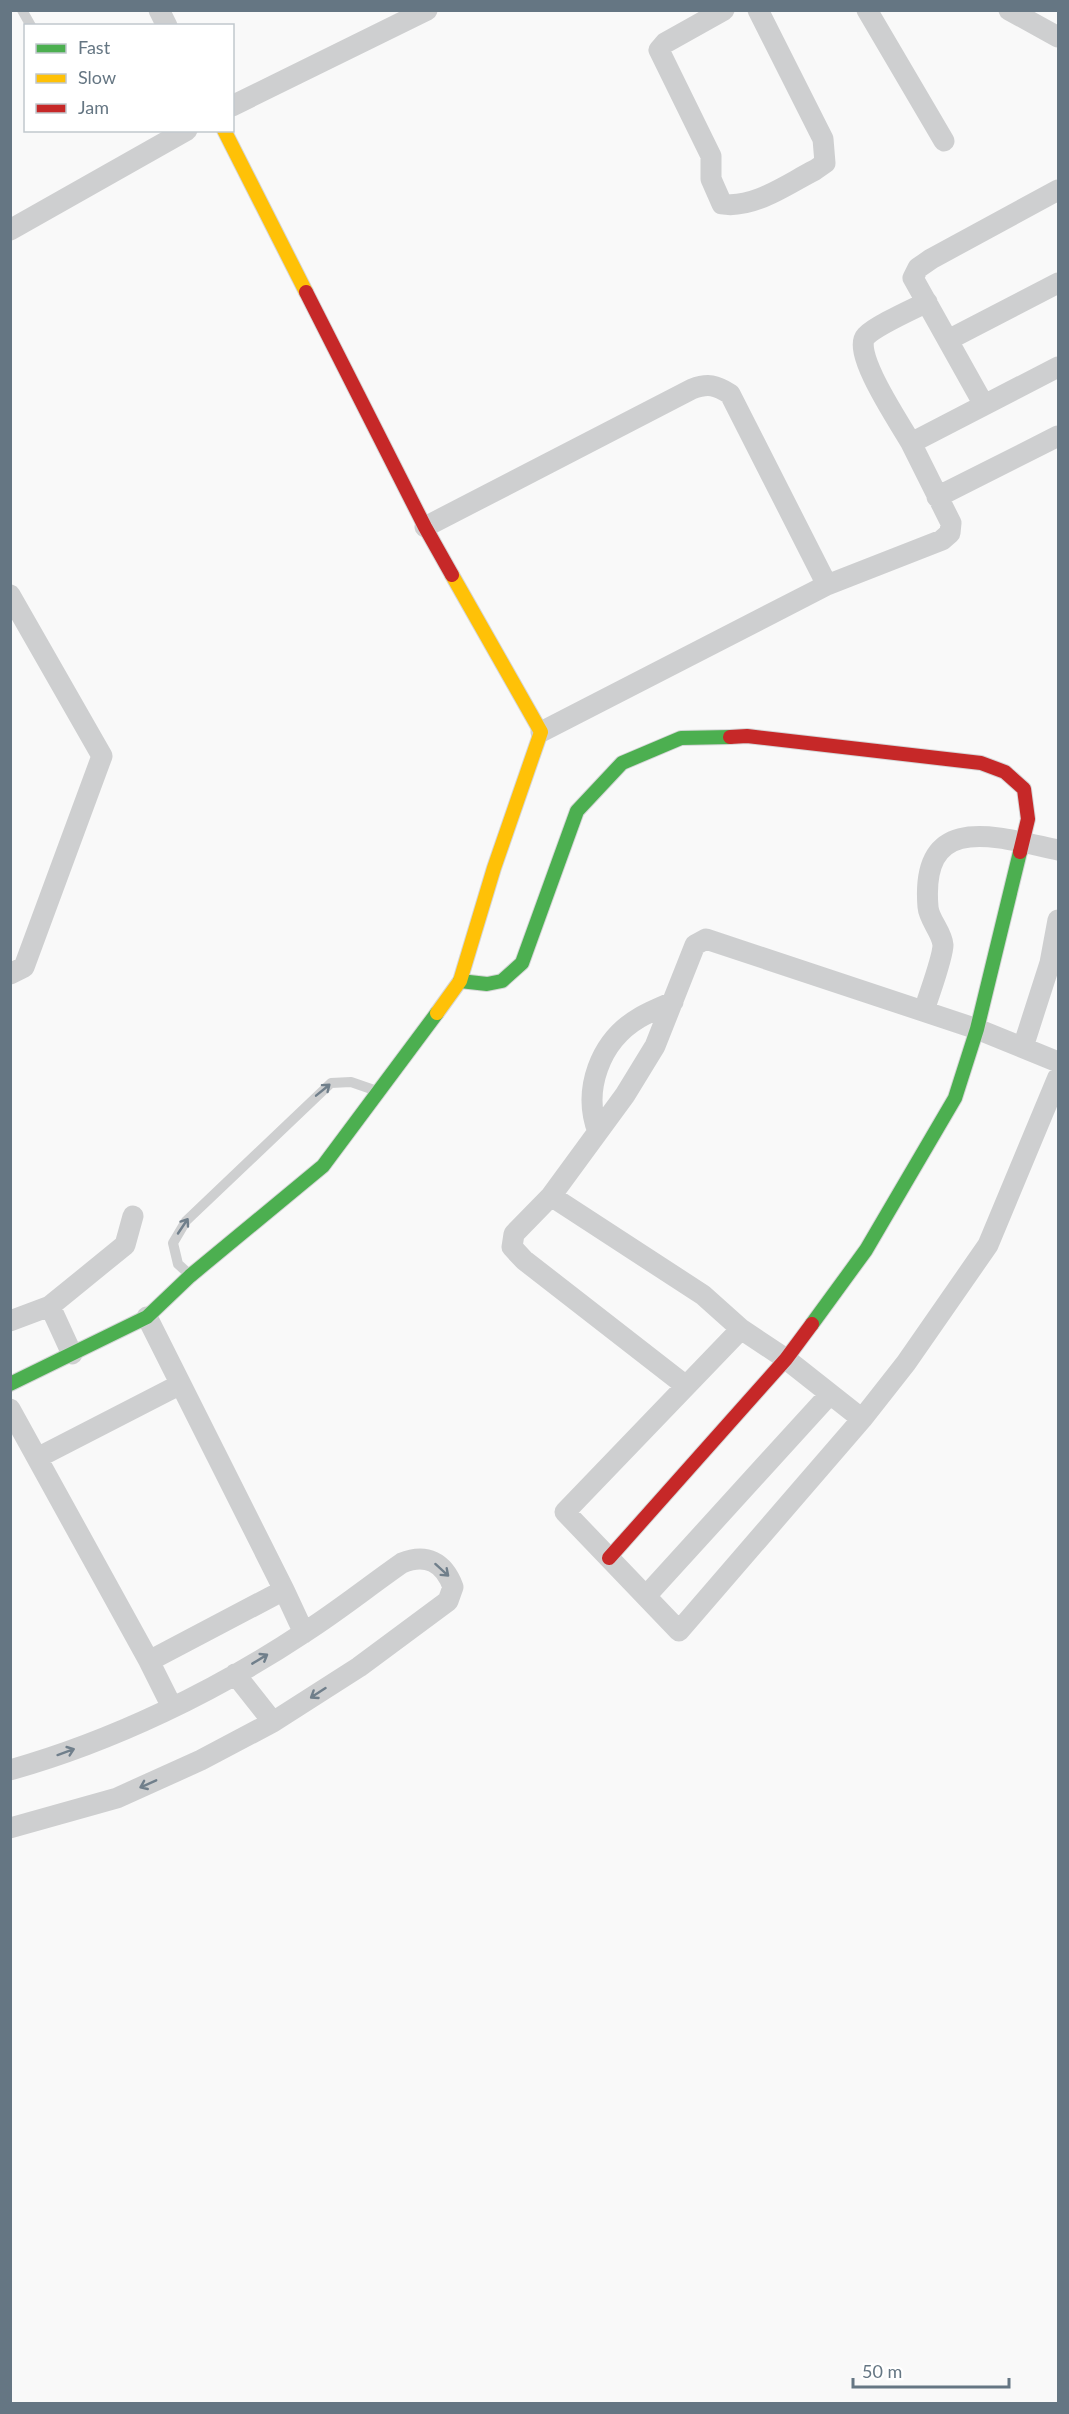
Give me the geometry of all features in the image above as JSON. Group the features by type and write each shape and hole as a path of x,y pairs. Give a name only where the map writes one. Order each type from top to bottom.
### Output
{"street":[{"path":"159,10 166,24"},
{"path":"724,10 665,43 659,50 711,156 714,191 722,204 735,206 751,202 825,163 823,139 758,10"},
{"path":"867,10 944,141"},
{"path":"1009,10 1059,37"},
{"path":"234,105 417,13"},
{"path":"10,230 183,132"},
{"path":"225,132 425,527 541,732"},
{"path":"984,405 914,279 918,268 1059,190"},
{"path":"948,340 1059,283"},
{"path":"10,1384 147,1317 190,1275 323,1166 460,981 494,868 541,732 827,585 942,540 950,533 951,523 911,444 866,364 861,348 866,336 927,302"},
{"path":"911,444 1059,367"},
{"path":"425,527 692,389 705,385 718,386 730,394 827,585"},
{"path":"937,497 1059,436"},
{"path":"10,595 102,756 24,967 10,974"},
{"path":"460,981 496,984 512,977 522,963 577,811 622,763 681,738 747,736 981,763 1005,772 1024,789 1028,819 977,1029 955,1098 866,1250 786,1359 609,1558"},
{"path":"924,1011 943,946 928,909 929,879 940,849 959,837 975,835 1059,850"},
{"path":"1023,1047 1050,963 1059,920"},
{"path":"686,1386 525,1260 512,1247 514,1234 551,1196 625,1095 655,1046 694,945 706,939 977,1029 1059,1062"},
{"path":"598,1132 591,1103 595,1072 615,1037 638,1018 673,1002"},
{"path":"741,1329 565,1512 679,1631 862,1419 913,1355 988,1245 1059,1077"},
{"path":"551,1196 702,1295 741,1329 786,1359 862,1419"},
{"path":"10,1321 50,1306 125,1245 132,1216"},
{"path":"50,1306 72,1354"},
{"path":"147,1317 304,1633"},
{"path":"39,1457 179,1385"},
{"path":"646,1596 830,1394"},
{"path":"10,1409 39,1457 172,1707"},
{"path":"10,1770 90,1743 172,1707 236,1674 304,1633 402,1563 417,1557 431,1560 449,1577 453,1587 448,1601 359,1667 273,1722 201,1760 117,1798 10,1828"},
{"path":"149,1661 284,1590"},
{"path":"236,1674 273,1722"}],"lane":[{"path":"190,1275 178,1264 173,1243 186,1221 331,1083 351,1082 378,1092"}],"traffic: fast":[{"path":"460,981 487,984 502,981 522,963 577,811 622,763 681,738 730,737"},
{"path":"812,1324 866,1250 955,1098 977,1029 1020,852"},
{"path":"10,1384 147,1317 190,1276 323,1166 437,1013"}],"traffic: slow":[{"path":"225,132 306,292"},
{"path":"437,1013 460,981 494,868 541,732 452,575"}],"traffic: jam":[{"path":"306,292 425,527 452,575"},
{"path":"730,737 747,736 981,763 1005,772 1024,789 1028,819 1020,852"},
{"path":"609,1558 786,1359 812,1324"}]}
